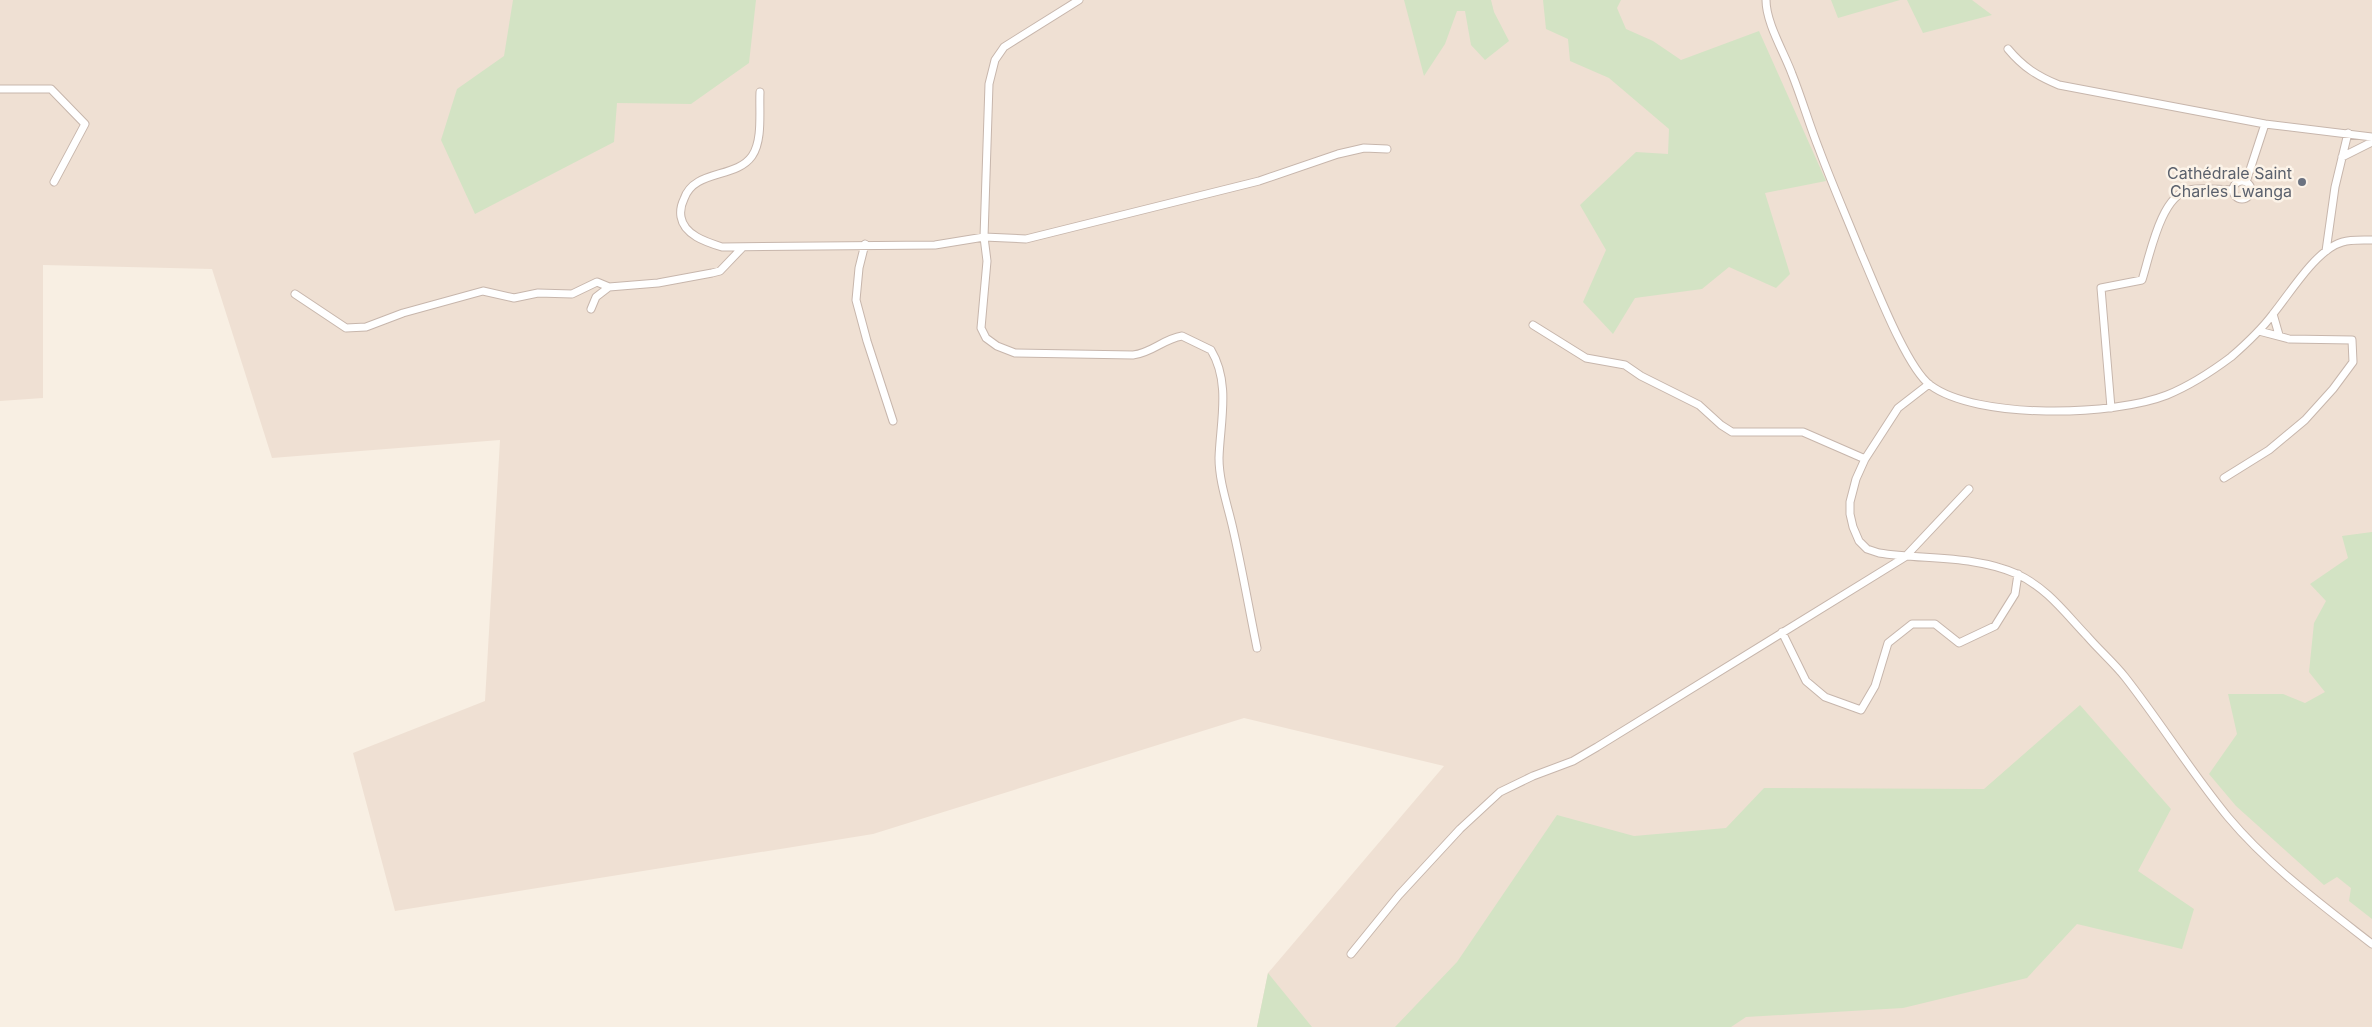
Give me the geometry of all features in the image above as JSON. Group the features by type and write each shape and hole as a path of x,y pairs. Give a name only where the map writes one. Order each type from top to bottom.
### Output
{"street":[{"path":"1079,0 1015,38 1004,47 995,60 989,84 984,237 987,261 981,328 986,338 997,346 1015,353 1144,354 1163,342 1182,336 1212,350 1219,368 1224,406 1219,460 1223,490 1233,529 1257,648"},
{"path":"1766,0 1770,23 1779,41 1818,148 1880,297 1910,358 1929,384 1941,391 2007,409 2049,412 2111,408 2145,402 2167,395 2200,378 2231,357 2259,331 2306,272 2326,251 2345,241 2372,240"},
{"path":"2008,49 2023,66 2040,77 2059,84 2265,124 2372,137"},
{"path":"0,88 5,90 51,89 85,124 54,182"},
{"path":"760,92 757,144 751,156 742,164 700,180 688,188 680,212 682,223 691,233 722,247 865,244 936,245 984,237 1010,240 1044,236 1113,216 1259,181 1338,154 1364,148 1387,149"},
{"path":"2246,182 2265,124"},
{"path":"2326,251 2348,133"},
{"path":"2342,157 2372,142"},
{"path":"2233,190 2236,184 2246,182"},
{"path":"2233,190 2238,199 2248,197 2250,187 2246,182"},
{"path":"2111,408 2101,288 2142,280 2162,218 2172,200 2178,194 2188,190 2233,190"},
{"path":"865,244 858,268 856,300 867,341 893,420"},
{"path":"295,294 346,328 366,327 403,312 483,291 514,298 538,293 572,294 597,282 609,287 658,283 712,273 720,270 742,248"},
{"path":"591,310 596,297 609,287"},
{"path":"2273,314 2279,335"},
{"path":"1533,325 1586,358 1625,365 1641,376 1687,398 1712,415 1720,425 1732,432 1803,432 1865,459"},
{"path":"2224,478 2269,450 2305,420 2333,389 2353,362 2352,340 2289,339 2259,331"},
{"path":"1929,384 1898,408 1865,459 1856,479 1850,502 1850,514 1859,541 1867,549 1905,557 1978,563 2018,574 2040,588 2059,604 2124,676 2160,722 2194,773 2230,818 2271,860 2372,944"},
{"path":"1351,954 1399,895 1460,829 1500,792 1533,776 1573,761 1905,557 1969,489"},
{"path":"1782,632 1806,681 1825,697 1861,710 1875,686 1888,643 1912,624 1935,624 1959,643 1995,626 2015,594 2018,574"}],"shaded area":[{"path":"0,0 2372,0 2372,1027 1257,1027 1268,973 1444,766 1244,718 873,834 395,911 353,753 485,701 500,440 272,458 212,269 43,265 43,398 0,401"}],"green space":[{"path":"513,0 756,0 749,63 691,104 617,103 614,142 475,214 441,140 457,89 504,56"},
{"path":"1404,0 1491,0 1494,12 1509,41 1485,60 1471,45 1465,11 1457,11 1445,44 1424,76"},
{"path":"1543,0 1621,0 1617,8 1626,29 1653,41 1681,60 1759,31 1826,181 1765,193 1790,274 1776,288 1729,267 1702,289 1635,298 1613,334 1583,302 1606,250 1580,205 1636,152 1668,154 1669,129 1609,78 1570,61 1568,39 1546,29"},
{"path":"1831,0 1900,0 1838,18"},
{"path":"1907,0 1972,0 1992,15 1923,33"},
{"path":"2372,532 2372,919 2349,901 2351,888 2337,877 2324,885 2236,806 2209,774 2237,734 2228,694 2283,694 2305,703 2325,692 2309,672 2314,623 2326,601 2310,584 2348,558 2342,536"},
{"path":"2080,705 2171,809 2138,871 2194,909 2182,949 2077,924 2027,978 1903,1008 1746,1017 1731,1027 1395,1027 1457,962 1557,815 1634,836 1726,828 1764,788 1984,789"},
{"path":"1268,973 1312,1027 1257,1027"}],"place":[{"name":"Cathédrale Saint Charles Lwanga","path":"2302,182"}]}
